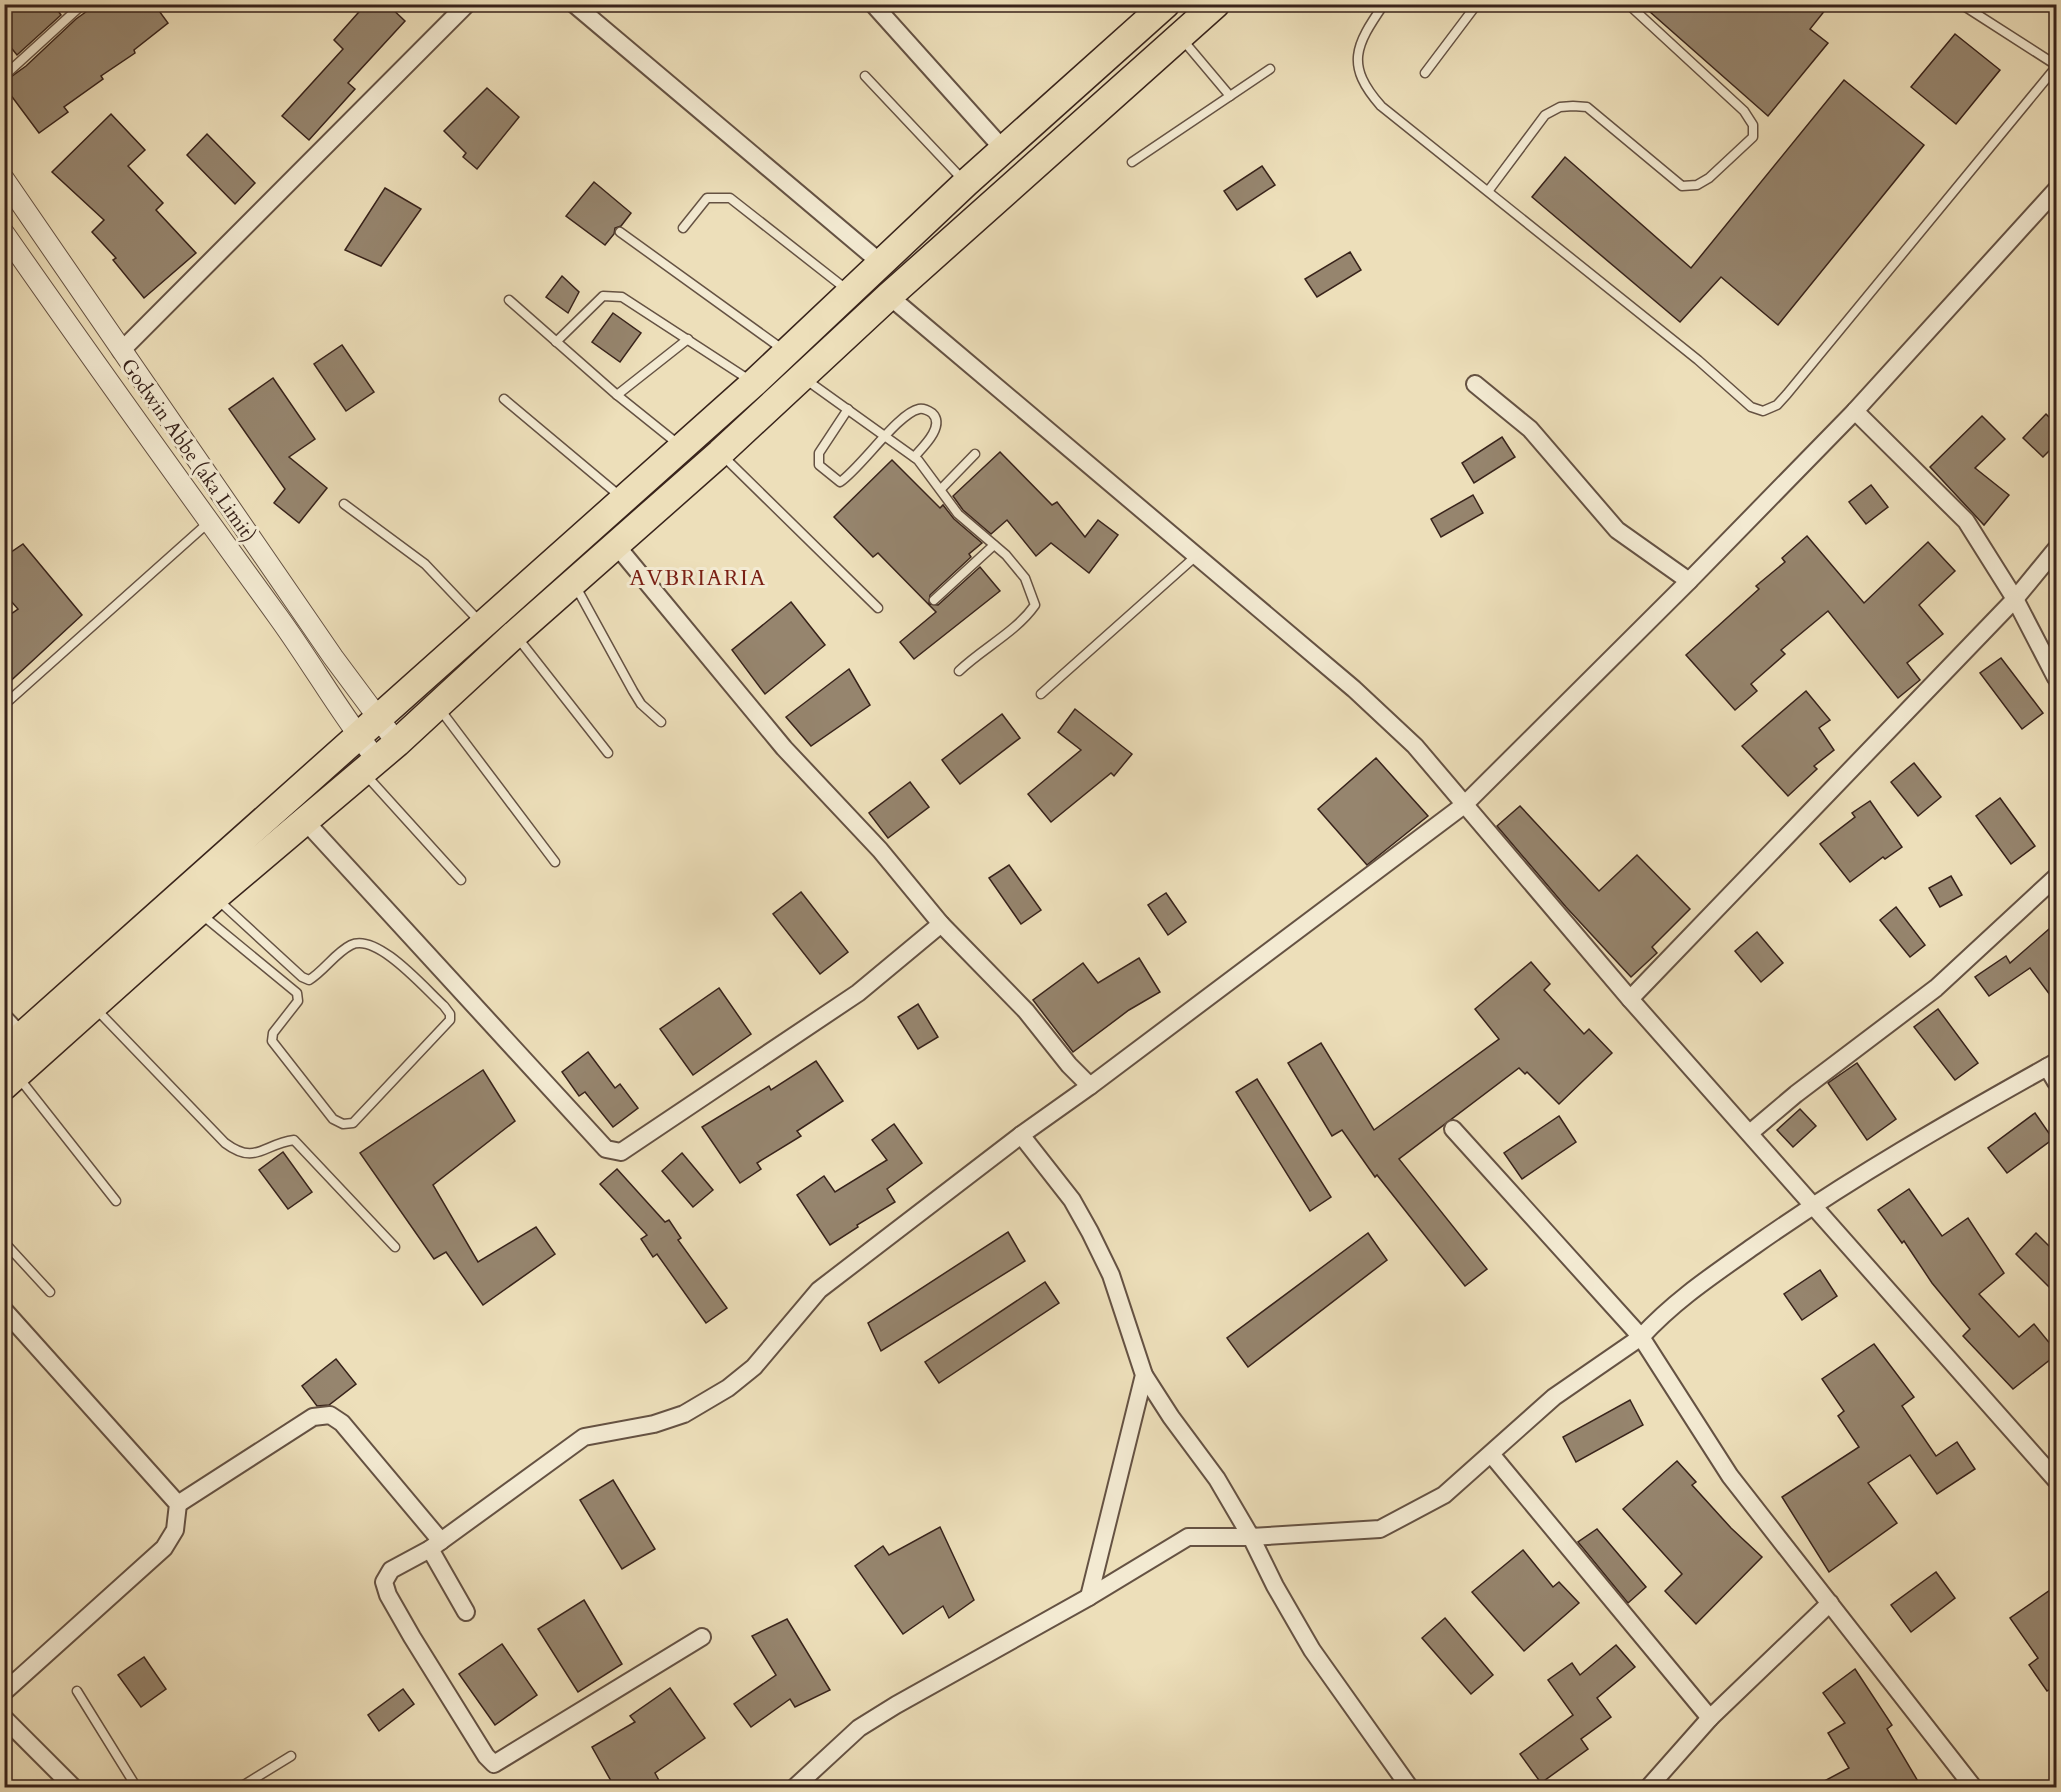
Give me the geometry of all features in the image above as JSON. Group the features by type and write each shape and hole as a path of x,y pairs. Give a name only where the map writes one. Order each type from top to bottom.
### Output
{"highway":[{"path":"10,1054 379,717 754,383 785,351 966,183 1166,4"},
{"path":"10,1054 94,1007 206,904 306,822 379,758 720,453 889,296 1216,4"}],"street":[{"path":"121,351 466,4"},
{"path":"574,4 881,263"},
{"path":"873,4 1004,150"},
{"name":"Godwin Abbe (aka Limit)","path":"4,179 326,647 379,717 379,758"},
{"path":"702,1637 494,1764 486,1756 412,1637 384,1587 385,1578 391,1570 436,1545 584,1437 654,1425 684,1414 728,1388 754,1367 819,1290 1021,1135 1090,1086 1464,805 1689,581 1855,411 2056,190"},
{"name":"Godwin Abbe (aka Limit)","path":"4,233 315,668 358,736 379,758"},
{"path":"889,296 1354,689 1414,746 1630,999 1751,1132 2056,1480"},
{"path":"1475,384 1530,429 1617,530 1689,581"},
{"path":"1855,411 1966,521 2015,599 2056,678"},
{"path":"616,545 784,748 880,850 940,924 1026,1011 1069,1065 1090,1086"},
{"path":"1630,999 2015,599 2056,549"},
{"path":"306,822 606,1149 621,1152 858,993 940,924"},
{"path":"1751,1132 1796,1094 1936,988 2056,878"},
{"path":"794,1788 859,1728 945,1675 1089,1597 1188,1537 1251,1537 1380,1530 1444,1495 1554,1397 1641,1337 1668,1308 1813,1204 1948,1121 2052,1065 2056,1082"},
{"path":"1453,1130 1641,1337 1730,1476 1974,1788"},
{"path":"1021,1135 1072,1200 1090,1232 1111,1275 1144,1375 1170,1418 1223,1487 1275,1586 1312,1650 1410,1788"},
{"path":"4,1310 178,1504 175,1530 164,1548 4,1692"},
{"path":"1089,1597 1144,1375"},
{"path":"178,1504 312,1417 330,1415 342,1423 436,1545 466,1612"},
{"path":"1491,1454 1710,1718"},
{"path":"1648,1788 1710,1718 1830,1603"},
{"path":"4,1718 74,1788"}],"lane":[{"path":"4,76 83,4"},
{"path":"1384,4 1364,33 1358,54 1359,74 1366,89 1381,106 1489,190 1698,360 1751,407 1763,411 1777,405 1787,394 2056,66 1961,4"},
{"path":"1425,73 1477,4"},
{"path":"1489,190 1545,115 1560,107 1587,107 1682,186 1697,185 1709,178 1753,137 1754,125 1744,111 1628,4"},
{"path":"1179,36 1230,96"},
{"path":"1132,162 1270,69"},
{"path":"865,76 966,183"},
{"path":"683,228 707,198 730,198 849,291"},
{"path":"620,232 785,351"},
{"path":"556,342 603,296 622,297 754,383"},
{"path":"509,300 617,395 681,446"},
{"path":"617,395 688,339"},
{"path":"802,377 914,457 941,489 958,514 994,545 1025,578 1035,605 1026,618 977,653 959,670"},
{"path":"504,399 623,499"},
{"path":"848,409 819,453 819,465 840,482 852,474 886,435 919,409 934,414 936,420 931,438 914,457"},
{"path":"720,453 878,608"},
{"path":"941,489 975,454"},
{"path":"344,504 425,564 483,626"},
{"path":"4,705 209,522"},
{"path":"934,600 994,545"},
{"path":"1041,694 1196,556"},
{"path":"574,582 641,704 661,723"},
{"path":"515,634 608,753"},
{"path":"437,705 555,862"},
{"path":"379,758 461,880"},
{"path":"206,904 309,980 350,945 370,943 384,951 444,1006 450,1014 450,1020 353,1123 343,1124 333,1119 272,1041 273,1033 298,1001 297,993 206,904"},
{"path":"94,1007 225,1143 238,1153 252,1155 282,1141 294,1140 395,1247"},
{"path":"10,1054 116,1201"},
{"path":"4,1242 50,1292"},
{"path":"77,1691 137,1788"},
{"path":"239,1788 291,1756"}],"building":[{"path":"4,4 53,4 61,15 17,55 4,39"},
{"path":"97,4 154,4 168,23 134,50 135,53 101,76 103,79 64,107 68,112 39,133 4,86 4,82 26,66 76,19"},
{"path":"366,4 387,4 405,21 348,83 355,89 309,140 282,116 343,49 334,40"},
{"path":"1641,4 1830,4 1810,29 1828,43 1768,116"},
{"path":"1955,34 2000,70 1956,124 1911,87"},
{"path":"1844,80 1924,145 1778,325 1721,277 1680,322 1532,197 1565,157 1691,268"},
{"path":"487,88 519,117 477,169 463,157 466,153 444,131"},
{"path":"111,114 145,150 128,166 163,203 156,210 196,253 144,298 113,260 116,258 92,232 104,220 52,172"},
{"path":"207,134 255,183 235,204 187,155"},
{"path":"1262,166 1275,185 1237,210 1224,191"},
{"path":"594,182 631,213 621,226 615,228 614,234 605,245 566,216"},
{"path":"385,188 421,209 381,266 345,250"},
{"path":"1350,252 1361,270 1317,297 1305,279"},
{"path":"562,276 579,292 568,313 546,297"},
{"path":"613,313 641,333 620,362 592,342"},
{"path":"342,345 374,392 346,411 314,364"},
{"path":"273,378 315,439 289,457 327,488 299,523 274,503 285,489 229,409"},
{"path":"2046,414 2056,424 2056,444 2043,457 2023,438"},
{"path":"1982,416 2005,439 1975,468 2009,495 1984,525 1930,467"},
{"path":"1502,437 1515,457 1474,483 1462,463"},
{"path":"1000,452 1052,505 1057,502 1085,537 1098,520 1118,535 1089,573 1051,543 1036,556 1007,520 991,534 963,510 953,496"},
{"path":"892,460 940,508 943,505 954,519 982,543 969,554 971,557 930,595 929,604 938,605 980,567 1000,591 914,659 900,642 936,612 878,553 873,557 834,517"},
{"path":"1871,485 1888,507 1866,524 1849,502"},
{"path":"1473,495 1483,513 1441,537 1431,519"},
{"path":"1807,536 1864,603 1928,542 1955,571 1919,605 1943,634 1907,663 1920,680 1898,698 1828,611 1781,650 1785,654 1751,684 1757,691 1735,710 1686,655 1759,589 1756,586 1785,562 1782,558"},
{"path":"23,544 82,615 4,687 4,619 18,609 4,593 4,557"},
{"path":"791,602 825,645 765,694 732,650"},
{"path":"2001,658 2043,713 2022,729 1980,673"},
{"path":"849,669 870,705 811,746 786,717"},
{"path":"1806,691 1830,720 1819,728 1834,750 1814,766 1817,769 1788,796 1742,746"},
{"path":"1075,709 1132,754 1114,776 1111,773 1051,822 1028,794 1081,750 1058,732"},
{"path":"1002,714 1020,738 960,784 942,760"},
{"path":"1376,758 1428,816 1367,865 1318,809"},
{"path":"1914,763 1941,797 1918,816 1891,782"},
{"path":"910,782 929,807 888,838 869,813"},
{"path":"2000,798 2035,846 2011,864 1976,816"},
{"path":"1870,801 1902,847 1885,859 1883,857 1850,882 1820,844 1855,817 1852,813"},
{"path":"1520,806 1599,891 1637,855 1690,909 1652,947 1657,953 1631,977 1566,907 1497,826"},
{"path":"1009,865 1041,910 1021,924 989,878"},
{"path":"1951,876 1962,895 1940,907 1929,888"},
{"path":"801,892 848,952 820,974 773,914"},
{"path":"1166,893 1186,922 1168,935 1148,905"},
{"path":"1896,907 1925,945 1910,957 1880,920"},
{"path":"2056,923 2056,1003 2030,968 1989,996 1975,977 2006,956 2010,963"},
{"path":"1757,932 1783,963 1761,982 1735,951"},
{"path":"1139,958 1160,992 1129,1010 1073,1052 1033,1000 1083,963 1098,983"},
{"path":"1531,962 1550,984 1544,990 1584,1034 1589,1029 1612,1053 1559,1104 1527,1072 1525,1074 1519,1068 1399,1159 1487,1269 1465,1286 1377,1175 1375,1177 1342,1130 1332,1136 1288,1063 1321,1043 1374,1130 1499,1039 1475,1009"},
{"path":"719,988 751,1034 693,1075 660,1029"},
{"path":"918,1004 938,1037 918,1049 898,1017"},
{"path":"1938,1009 1978,1063 1955,1080 1914,1027"},
{"path":"588,1052 615,1088 620,1084 638,1108 613,1127 585,1092 579,1096 562,1072"},
{"path":"816,1061 843,1101 797,1131 801,1136 757,1163 761,1169 740,1183 702,1127 769,1086 771,1090"},
{"path":"1857,1063 1896,1119 1867,1140 1828,1083"},
{"path":"483,1070 515,1121 433,1185 478,1262 536,1227 555,1254 483,1305 446,1252 434,1259 360,1153"},
{"path":"1257,1079 1331,1197 1310,1211 1236,1092"},
{"path":"1800,1109 1816,1126 1793,1147 1777,1130"},
{"path":"2035,1113 2053,1139 2007,1173 1988,1148"},
{"path":"1559,1116 1576,1142 1522,1179 1504,1153"},
{"path":"894,1124 922,1163 887,1189 895,1202 830,1245 797,1195 824,1176 835,1192 887,1160 872,1140"},
{"path":"283,1152 312,1192 288,1209 259,1170"},
{"path":"682,1153 713,1190 693,1207 662,1171"},
{"path":"617,1169 665,1222 669,1220 681,1238 678,1240 727,1308 706,1323 657,1254 653,1257 641,1239 647,1235 600,1184"},
{"path":"1909,1189 1942,1236 1968,1218 2004,1273 1979,1294 2019,1337 2034,1324 2056,1351 2056,1355 2013,1389 1963,1336 1970,1329 1932,1283 1904,1241 1902,1243 1878,1210"},
{"path":"1008,1232 1025,1261 881,1351 868,1323"},
{"path":"1368,1233 1387,1260 1248,1367 1227,1338"},
{"path":"2036,1233 2056,1253 2056,1294 2016,1254"},
{"path":"1820,1270 1837,1296 1802,1320 1784,1294"},
{"path":"1045,1282 1059,1303 939,1383 925,1362"},
{"path":"1874,1344 1914,1397 1902,1406 1936,1456 1957,1442 1975,1469 1937,1494 1910,1455 1868,1483 1897,1523 1829,1572 1782,1497 1859,1447 1838,1416 1844,1411 1822,1379"},
{"path":"336,1359 356,1384 329,1405 317,1406 302,1386"},
{"path":"1630,1400 1643,1425 1576,1462 1563,1437"},
{"path":"1677,1461 1696,1482 1692,1485 1731,1528 1762,1557 1696,1624 1665,1591 1682,1574 1623,1509"},
{"path":"613,1480 655,1549 622,1569 580,1500"},
{"path":"940,1527 974,1600 949,1618 943,1606 903,1634 855,1566 883,1546 889,1555"},
{"path":"1597,1529 1646,1587 1628,1603 1578,1542"},
{"path":"1523,1550 1553,1587 1559,1582 1579,1603 1524,1651 1472,1592"},
{"path":"1936,1572 1955,1598 1911,1632 1891,1605"},
{"path":"2056,1586 2056,1685 2047,1691 2029,1665 2038,1658 2010,1618"},
{"path":"584,1600 622,1664 578,1692 538,1629"},
{"path":"1445,1618 1493,1675 1471,1694 1422,1638"},
{"path":"787,1619 830,1690 795,1707 790,1699 751,1727 734,1704 776,1675 752,1636"},
{"path":"502,1644 537,1695 495,1725 459,1674"},
{"path":"1616,1645 1635,1667 1597,1698 1611,1717 1581,1739 1588,1749 1541,1783 1520,1754 1573,1715 1548,1680 1572,1663 1580,1675"},
{"path":"144,1657 166,1689 141,1707 118,1675"},
{"path":"1855,1669 1892,1725 1887,1729 1922,1788 1811,1788 1849,1768 1828,1733 1845,1723 1823,1693"},
{"path":"670,1688 705,1738 655,1773 663,1788 615,1788 592,1747 635,1722 630,1716"},
{"path":"403,1689 414,1704 379,1731 368,1715"}],"district":[{"name":"AVBRIARIA","path":"698,577"}]}
